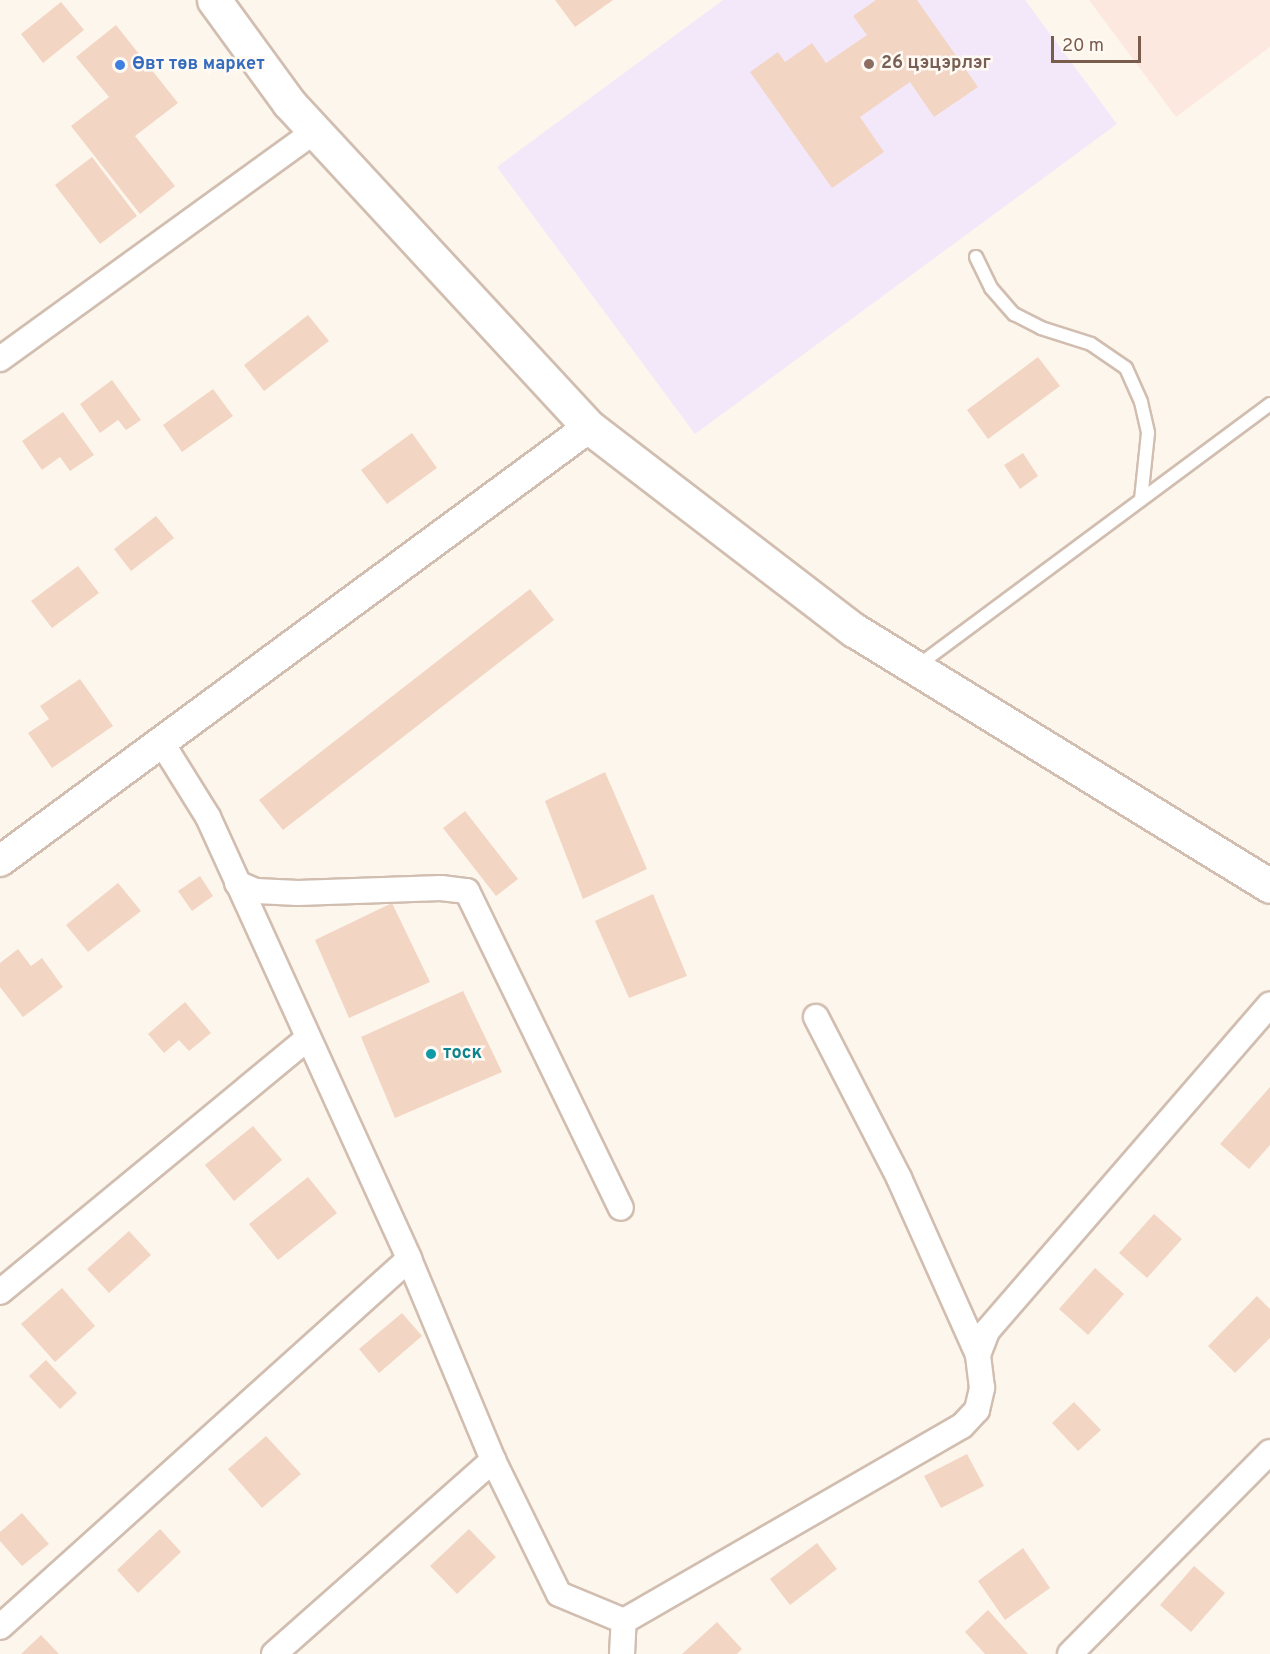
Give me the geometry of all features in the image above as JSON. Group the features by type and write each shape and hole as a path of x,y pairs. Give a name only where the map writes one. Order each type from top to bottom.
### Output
{"main road":[{"path":"214,0 289,104 589,427 854,630 1270,886"}],"street":[{"path":"0,359 315,131"},
{"path":"0,861 589,427"},
{"path":"162,743 208,817 409,1259 493,1460 559,1594 624,1621"},
{"path":"237,883 256,891 298,893 441,888 467,891 621,1208"},
{"path":"978,1355 987,1331 1270,1004"},
{"path":"624,1621 962,1426 977,1410 982,1388 978,1355 899,1178 816,1017"},
{"path":"0,1292 307,1039"},
{"path":"0,1627 409,1259"},
{"path":"1070,1654 1270,1452"},
{"path":"274,1654 493,1460"},
{"path":"622,1654 624,1621"}],"lane":[{"path":"976,257 991,288 1014,314 1041,328 1091,344 1126,368 1141,402 1148,433 1141,500"},
{"path":"915,667 1270,404"}],"shaded area":[{"path":"723,0 1025,0 1117,124 695,434 497,167"},
{"path":"1089,0 1270,0 1270,47 1176,117"}],"building":[{"path":"555,0 613,0 575,27"},
{"path":"876,0 917,0 978,87 934,117 910,82 860,117 884,152 832,188 750,72 778,52 785,62 812,43 826,63 867,35 853,16"},
{"path":"61,2 84,30 43,63 21,34"},
{"path":"116,25 178,103 135,136 175,186 140,214 71,126 109,97 76,57"},
{"path":"92,157 137,216 100,244 55,185"},
{"path":"308,315 329,341 264,391 244,365"},
{"path":"1038,357 1060,386 988,439 967,410"},
{"path":"112,380 141,420 126,430 118,420 100,433 80,404"},
{"path":"213,389 233,416 182,452 163,425"},
{"path":"63,412 94,455 70,471 60,457 42,470 22,441"},
{"path":"412,433 437,468 387,504 361,470"},
{"path":"1023,453 1038,476 1020,489 1004,465"},
{"path":"156,516 174,538 131,571 114,549"},
{"path":"78,566 99,593 52,628 31,601"},
{"path":"530,589 554,620 283,830 259,800"},
{"path":"80,679 113,726 52,768 28,733 49,719 40,706"},
{"path":"605,772 647,869 583,899 545,801"},
{"path":"465,811 518,879 496,896 443,828"},
{"path":"200,876 213,896 192,911 178,891"},
{"path":"118,883 141,911 88,952 66,925"},
{"path":"653,894 687,976 629,998 595,921"},
{"path":"392,903 430,982 349,1018 315,940"},
{"path":"18,949 31,966 42,958 63,987 23,1017 0,987 0,963"},
{"name":"тоск","path":"463,991 502,1072 395,1118 361,1037"},
{"path":"185,1002 211,1033 189,1051 179,1040 164,1053 148,1034"},
{"path":"1270,1087 1270,1145 1249,1169 1220,1144"},
{"path":"253,1126 282,1160 234,1201 205,1165"},
{"path":"308,1177 337,1213 278,1260 249,1224"},
{"path":"1154,1214 1182,1239 1147,1278 1119,1253"},
{"path":"129,1231 151,1255 109,1293 87,1269"},
{"path":"1095,1268 1124,1294 1088,1335 1059,1309"},
{"path":"62,1288 95,1326 55,1362 21,1324"},
{"path":"1257,1296 1270,1309 1270,1338 1235,1373 1208,1346"},
{"path":"402,1313 422,1336 379,1373 359,1349"},
{"path":"46,1360 77,1393 60,1409 29,1376"},
{"path":"1074,1402 1101,1430 1078,1451 1052,1423"},
{"path":"266,1436 301,1474 262,1508 228,1469"},
{"path":"967,1454 984,1486 941,1508 924,1476"},
{"path":"22,1513 49,1544 22,1566 0,1541 0,1532"},
{"path":"160,1529 181,1552 138,1593 117,1570"},
{"path":"469,1529 496,1557 457,1594 430,1566"},
{"path":"817,1543 837,1569 790,1605 770,1579"},
{"path":"1023,1548 1050,1588 1005,1620 978,1581"},
{"path":"1194,1566 1225,1593 1191,1632 1160,1605"},
{"path":"988,1610 1028,1654 985,1654 965,1632"},
{"path":"717,1622 742,1649 737,1654 682,1654"},
{"path":"41,1635 59,1654 21,1654"}],"place":[{"name":"26 цэцэрлэг","path":"869,64"},
{"name":"Өвт төв маркет","path":"120,65"},
{"name":"тоск","path":"431,1054"}]}
